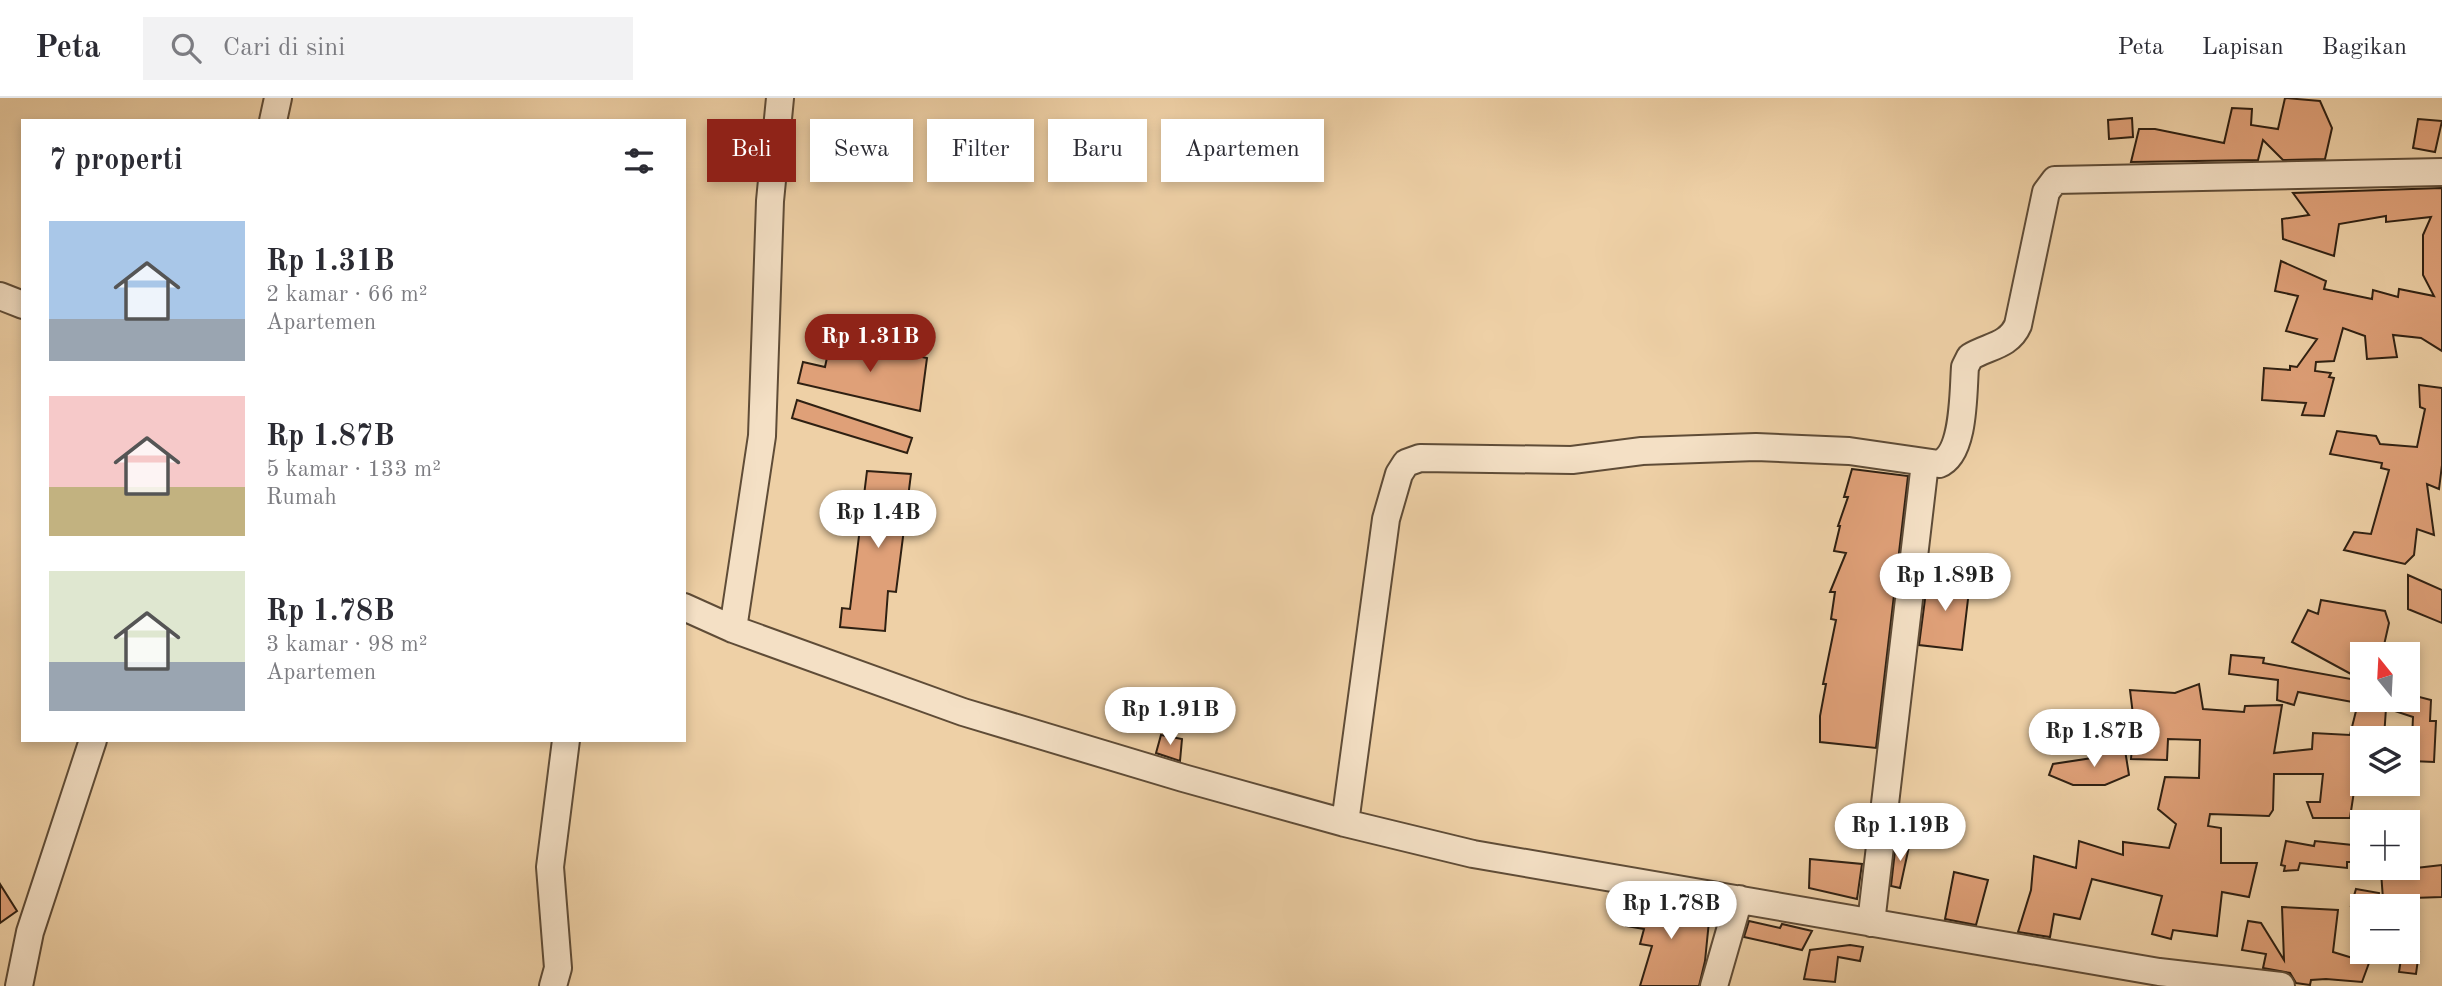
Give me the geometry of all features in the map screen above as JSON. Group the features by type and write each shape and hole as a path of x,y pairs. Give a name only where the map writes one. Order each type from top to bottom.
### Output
{"street":[{"path":"274,119 278,98"},
{"path":"733,629 762,436 770,201 780,98"},
{"path":"1345,823 1386,519 1399,474 1406,463 1420,458 1572,460 1642,451 1756,447 1850,451 1925,463 1943,463 1956,446 1965,367 1970,357 2014,335 2046,192 2056,180 2442,172"},
{"path":"0,296 21,304"},
{"path":"1871,923 1925,463"},
{"path":"686,608 733,629 963,712 1345,823 1473,854 2159,972 2281,986"},
{"path":"19,986 30,932 92,742"},
{"path":"553,986 558,968 550,867 566,742"},
{"path":"1714,986 1739,899"}],"building":[{"path":"2285,98 2320,101 2332,128 2325,159 2283,160 2263,140 2258,160 2131,162 2139,129 2155,129 2224,143 2232,108 2252,109 2251,125 2278,129"},
{"path":"2132,118 2133,137 2109,139 2108,120"},
{"path":"2418,119 2442,121 2435,152 2413,148"},
{"path":"2442,188 2442,351 2421,338 2393,335 2397,357 2367,359 2365,336 2343,328 2334,361 2316,362 2315,371 2331,373 2329,377 2334,378 2324,416 2302,415 2306,403 2262,400 2264,368 2290,370 2290,366 2297,367 2317,339 2286,331 2298,296 2275,291 2281,261 2326,281 2324,289 2372,299 2373,290 2398,297 2399,289 2434,296 2423,275 2423,235 2431,217 2386,222 2386,216 2339,224 2334,256 2283,239 2282,219 2309,215 2293,193"},
{"path":"831,339 927,358 920,411 798,383 803,362 825,367"},
{"path":"2419,385 2442,388 2442,465 2439,489 2427,484 2434,535 2417,529 2414,555 2405,564 2344,550 2354,532 2371,534 2389,470 2381,468 2382,463 2330,454 2337,431 2376,436 2380,444 2417,447 2425,409 2420,407"},
{"path":"797,400 912,438 907,453 792,418"},
{"path":"1852,469 1908,476 1876,748 1820,742 1820,716 1826,684 1823,684 1836,620 1831,619 1835,592 1830,592 1846,553 1834,551"},
{"path":"867,471 911,474 896,592 888,591 885,631 840,627 842,608 850,609"},
{"path":"2408,575 2442,590 2442,623 2408,609"},
{"path":"1928,576 1970,582 1962,650 1919,645"},
{"path":"2321,600 2385,611 2389,623 2385,642 2350,642 2350,673 2292,642 2308,610 2318,614"},
{"path":"2231,655 2264,658 2263,663 2350,679 2350,702 2298,692 2294,705 2277,700 2278,680 2229,674"},
{"path":"2199,684 2203,709 2244,712 2245,706 2282,705 2274,753 2312,749 2313,733 2350,735 2350,796 2353,796 2350,818 2313,818 2307,802 2320,802 2323,774 2274,774 2273,810 2269,816 2210,814 2208,826 2221,828 2221,863 2257,863 2249,897 2222,892 2217,936 2173,930 2171,939 2152,934 2162,896 2092,879 2080,919 2054,914 2050,937 2018,932 2031,890 2034,856 2076,868 2079,841 2123,855 2123,842 2169,848 2176,824 2158,809 2165,777 2199,778 2200,740 2168,739 2167,760 2131,759 2134,723 2130,690 2175,693"},
{"path":"2420,697 2431,700 2430,721 2436,721 2434,762 2420,761 2420,726 2413,726 2413,717 2398,712 2420,712"},
{"path":"2356,712 2386,712 2385,726 2352,726"},
{"path":"1161,735 1182,739 1180,761 1156,753"},
{"path":"2104,747 2125,750 2129,775 2105,785 2073,785 2049,775 2053,764 2092,758"},
{"path":"2286,841 2314,846 2315,841 2350,845 2350,862 2347,862 2347,868 2300,863 2298,870 2284,871 2285,866 2281,865"},
{"path":"1896,842 1910,842 1900,888 1891,886"},
{"path":"1810,859 1862,864 1857,899 1809,888"},
{"path":"2442,865 2442,897 2383,894 2382,880 2420,880 2420,868"},
{"path":"1954,872 1988,880 1976,925 1945,919"},
{"path":"0,884 17,911 0,923"},
{"path":"2356,889 2379,893 2379,894 2355,894"},
{"path":"1626,896 1710,911 1705,961 1699,986 1640,986 1652,946 1640,944 1644,929 1626,926 1629,907 1626,906"},
{"path":"2282,907 2338,910 2333,952 2350,957 2350,964 2369,964 2362,982 2326,979 2311,980 2310,985 2296,983 2290,973 2263,968 2266,954 2242,950 2248,921 2261,923 2284,960"},
{"path":"1749,921 1780,928 1782,924 1812,931 1802,950 1744,937"},
{"path":"1850,945 1863,947 1860,961 1838,957 1835,982 1804,979 1810,950"},
{"path":"2400,964 2417,964 2416,974 2399,972"}]}
